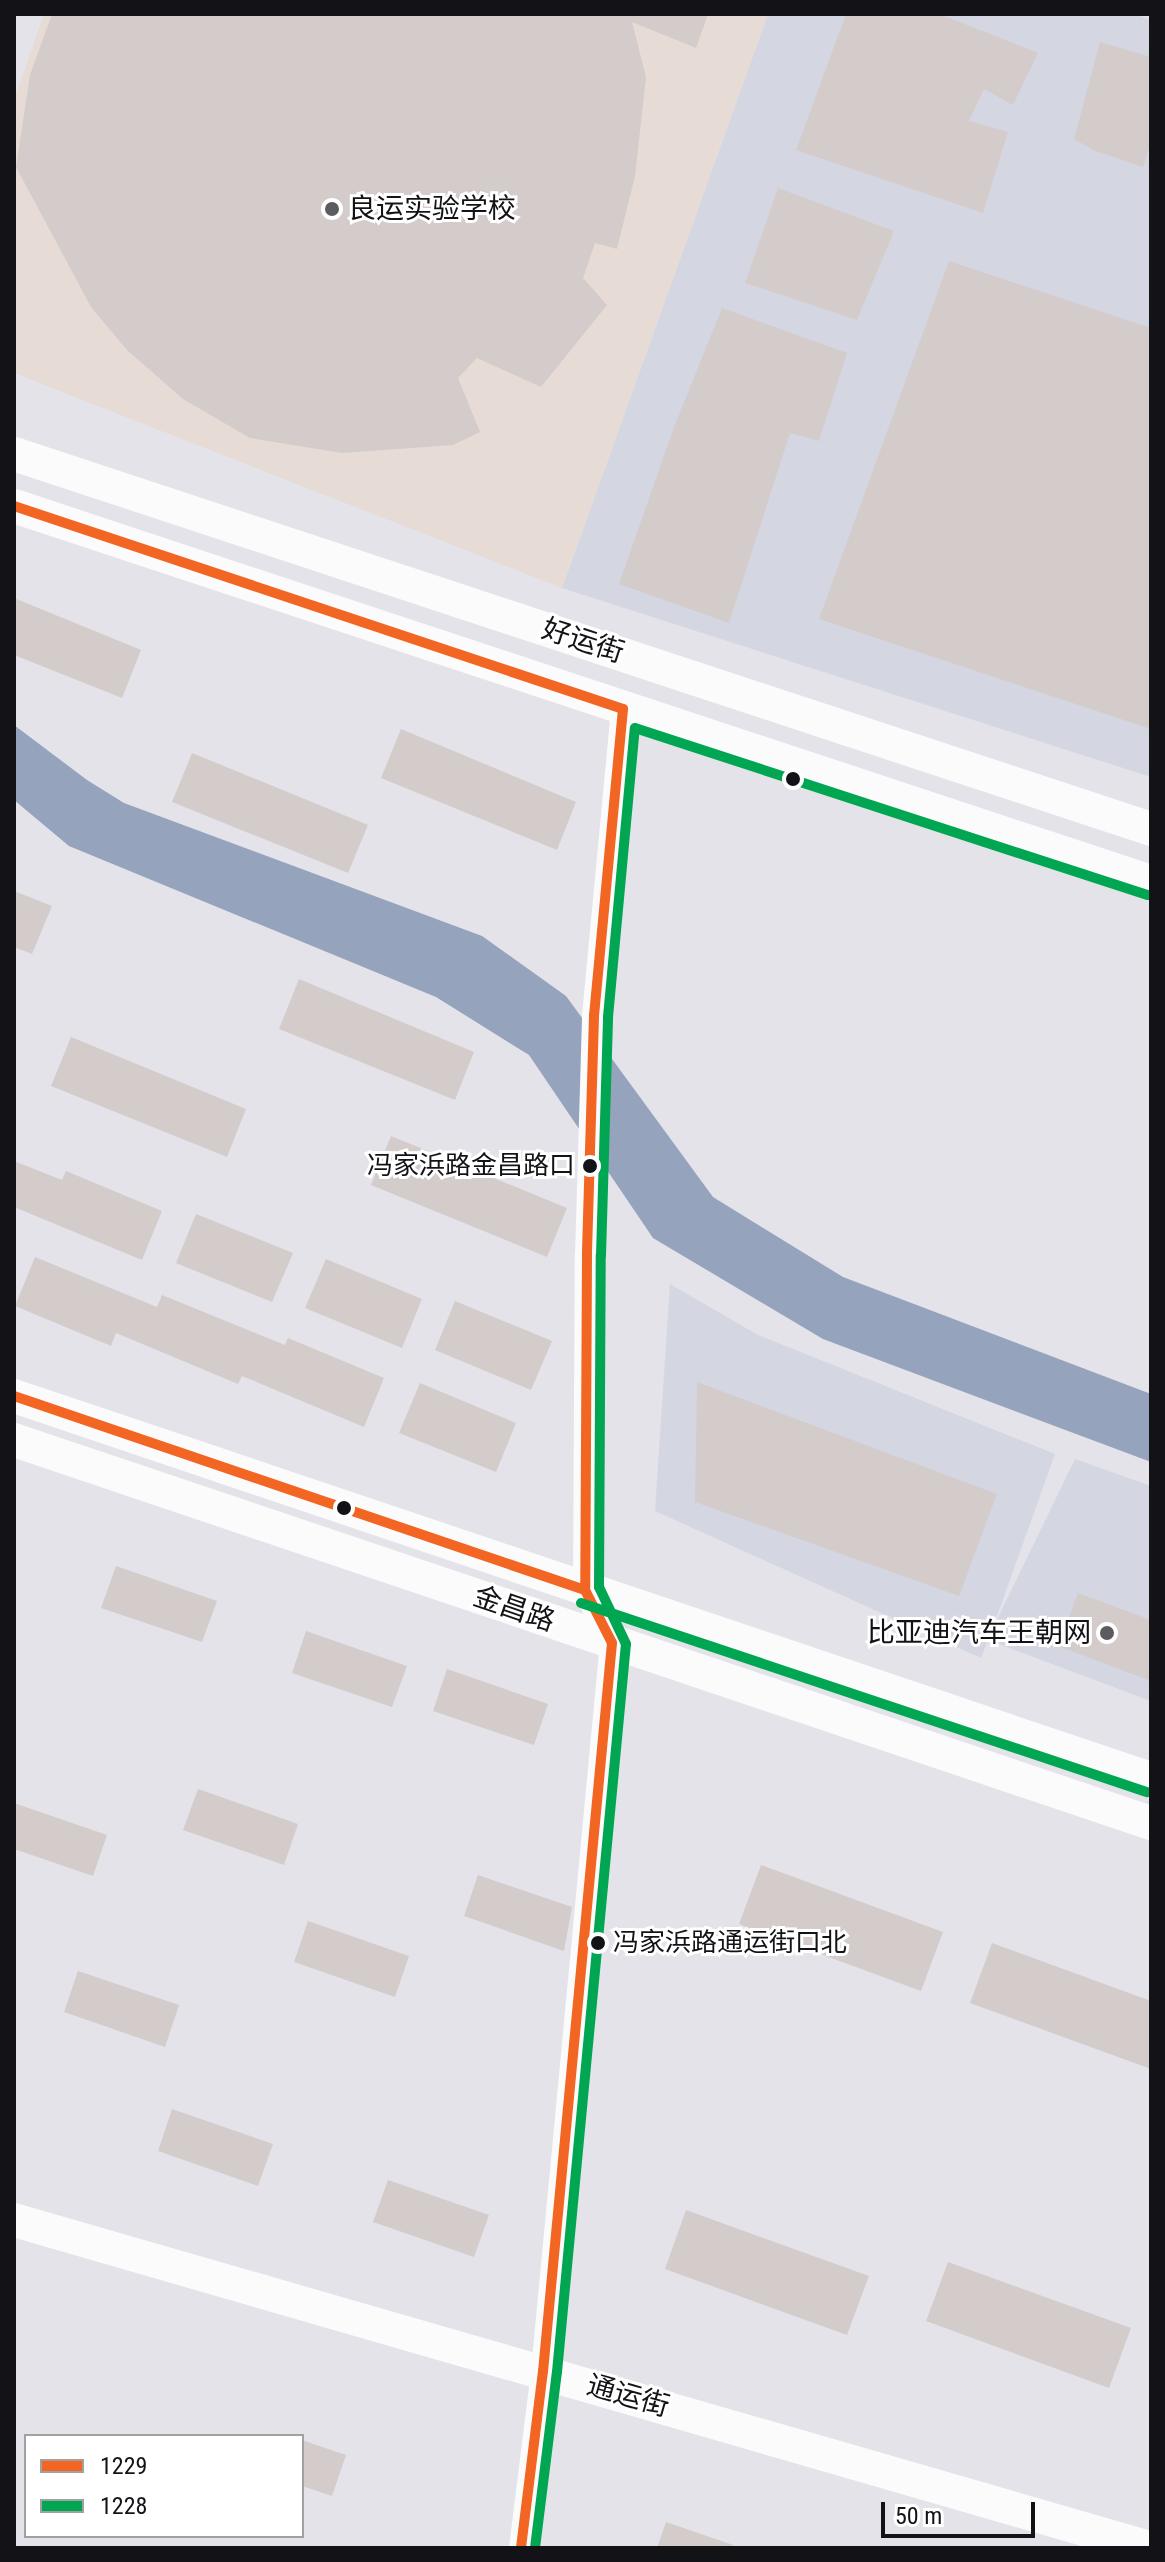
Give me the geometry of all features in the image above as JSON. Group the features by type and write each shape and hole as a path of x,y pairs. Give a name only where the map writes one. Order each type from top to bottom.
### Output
{"street":[{"name":"好运街","path":"14,454 1151,829"},
{"name":"好运街","path":"14,506 1151,882"},
{"path":"521,2548 543,2371 612,1643 585,1590 589,1149 594,1016 623,709"},
{"name":"金昌路","path":"14,1396 1151,1779"},
{"name":"金昌路","path":"14,1440 1151,1823"},
{"name":"通运街","path":"14,2220 1150,2548"}],"shaded area":[{"name":"良运实验学校","path":"44,14 768,14 562,588 14,373 14,100"},
{"path":"768,14 1134,14 1151,20 1151,777 562,588"},
{"path":"670,1284 758,1335 1055,1454 992,1630 1075,1459 1151,1486 1151,1701 988,1640 981,1658 655,1511"}],"water":[{"path":"14,725 87,780 124,803 482,936 566,996 713,1197 843,1277 1151,1394 1151,1462 823,1339 653,1238 529,1055 436,997 69,846 14,800"}],"building":[{"name":"良运实验学校","path":"52,14 708,14 696,48 632,22 646,77 635,176 617,249 595,243 583,278 607,305 541,387 477,358 458,378 480,432 453,445 342,453 250,438 183,399 127,350 91,307 16,167 30,75"},
{"path":"846,14 939,14 1038,53 1013,105 984,89 969,121 1008,132 983,213 796,150"},
{"path":"1100,42 1151,57 1151,142 1143,167 1093,150 1074,139"},
{"path":"778,188 894,231 857,320 745,283"},
{"path":"949,261 1151,328 1151,729 819,619"},
{"path":"722,308 847,353 819,441 790,433 729,623 619,584 674,427"},
{"path":"14,598 141,650 122,698 14,655"},
{"path":"401,729 576,802 557,850 381,778"},
{"path":"192,753 368,825 348,873 172,802"},
{"path":"14,891 52,906 32,954 14,947"},
{"path":"299,979 474,1052 455,1100 279,1029"},
{"path":"71,1037 246,1109 227,1157 51,1086"},
{"path":"391,1136 567,1208 547,1257 371,1185"},
{"path":"14,1161 62,1180 66,1171 162,1211 142,1260 14,1207"},
{"path":"196,1214 293,1253 272,1302 176,1263"},
{"path":"35,1257 157,1307 162,1295 285,1345 288,1338 384,1378 364,1427 242,1376 238,1384 116,1333 111,1346 15,1306"},
{"path":"326,1259 422,1299 402,1348 305,1308"},
{"path":"455,1301 552,1341 531,1390 435,1350"},
{"path":"697,1382 997,1494 959,1596 695,1502"},
{"path":"420,1383 516,1423 496,1472 399,1433"},
{"path":"116,1566 217,1601 202,1642 101,1608"},
{"name":"比亚迪汽车王朝网","path":"1078,1593 1151,1620 1151,1681 1058,1646"},
{"path":"306,1631 407,1666 392,1707 292,1673"},
{"path":"447,1669 548,1704 534,1745 433,1711"},
{"path":"198,1789 298,1824 284,1865 183,1830"},
{"path":"14,1803 107,1835 93,1876 14,1849"},
{"path":"761,1865 943,1932 921,1991 739,1924"},
{"path":"478,1875 572,1907 564,1951 464,1916"},
{"path":"308,1921 409,1956 395,1997 294,1962"},
{"path":"992,1943 1151,2001 1151,2069 970,2003"},
{"path":"78,1971 179,2005 165,2047 64,2012"},
{"path":"172,2109 273,2144 258,2186 158,2151"},
{"path":"388,2180 489,2215 474,2257 373,2222"},
{"path":"686,2210 869,2276 847,2335 665,2269"},
{"path":"948,2262 1131,2328 1109,2388 926,2321"},
{"path":"304,2441 346,2455 332,2496 304,2487"},
{"path":"666,2522 733,2545 732,2548 657,2548"}],"transit line":[{"name":"1229","path":"14,506 623,709 594,1016 587,1255 585,1590 612,1643 543,2371 521,2548"},
{"name":"1228","path":"535,2548 557,2372 626,1644 599,1587 601,1255 608,1017 635,728 1147,895"},
{"name":"1229","path":"14,1396 585,1590"},
{"name":"1228","path":"581,1603 1147,1792"}],"place":[{"name":"良运实验学校","path":"332,209"},
{"name":"冯家浜路金昌路口","path":"590,1166"},
{"name":"比亚迪汽车王朝网","path":"1107,1633"},
{"name":"冯家浜路通运街口北","path":"598,1943"}]}
